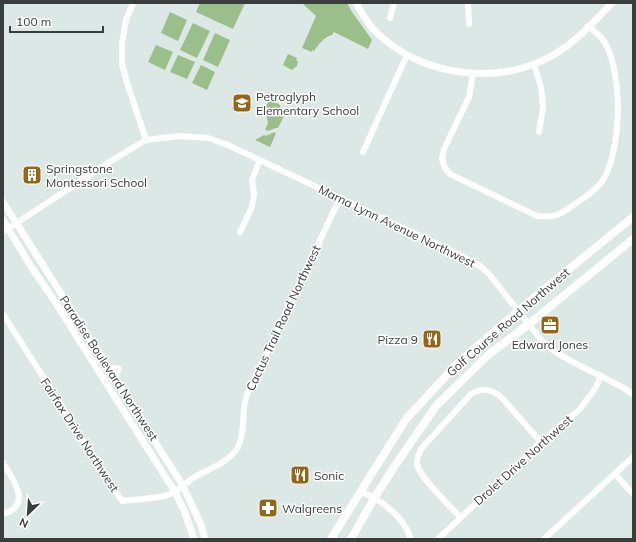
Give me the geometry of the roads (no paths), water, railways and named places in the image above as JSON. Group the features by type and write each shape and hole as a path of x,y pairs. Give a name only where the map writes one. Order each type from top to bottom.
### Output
{"main road":[{"name":"Golf Course Road Northwest","path":"331,539 406,419 457,364 518,310 633,217"},
{"name":"Golf Course Road Northwest","path":"351,539 375,497 436,406 488,355 529,324 633,239"}],"street":[{"path":"6,230 146,140 122,64 122,43 126,20 133,3"},
{"path":"356,3 375,32 406,55 427,64 452,71 473,74 498,73 534,64 555,54 589,27 612,3"},
{"path":"390,18 394,3"},
{"path":"468,3 469,24"},
{"path":"473,74 469,97 444,149 442,159 445,168 450,174 537,216 549,217 560,215 603,181 610,163 618,125 616,78 610,57 604,42 589,27"},
{"path":"363,152 406,55"},
{"path":"534,64 541,87 543,107 539,132"},
{"name":"Marna Lynn Avenue Northwest","path":"146,140 179,136 208,138 228,145 456,253 480,266 489,274 542,340 552,350 575,364 621,386 633,394"},
{"path":"240,232 252,208 254,194 252,180 260,160"},
{"name":"Cactus Trail Road Northwest","path":"184,486 194,478 216,466 230,456 238,447 242,433 244,405 248,392 340,198"},
{"name":"Paradise Boulevard Northwest","path":"3,202 109,368 118,369 115,378 184,486 201,525 205,539"},
{"name":"Paradise Boulevard Northwest","path":"3,220 6,230 94,364 175,492 184,510 194,539"},
{"path":"32,268 50,284 58,287"},
{"name":"Fairfax Drive Northwest","path":"3,314 122,501 168,495 184,486"},
{"path":"94,364 109,368"},
{"name":"Drolet Drive Northwest","path":"438,539 541,442 580,409 595,389 601,376"},
{"path":"111,391 115,378"},
{"path":"460,517 422,476 417,463 421,449 471,394 478,390 487,389 494,392 501,397 541,442"},
{"path":"135,428 136,411"},
{"path":"544,539 633,457"},
{"path":"3,463 16,484 19,494 18,502 14,508 3,514"},
{"path":"615,474 633,494"},
{"path":"360,491 375,497 394,512 402,521 411,539"}],"place":[{"name":"Petroglyph Elementary School","path":"242,103"},
{"name":"Springstone Montessori School","path":"32,175"},
{"name":"Edward Jones","path":"550,325"},
{"name":"Pizza 9","path":"432,339"},
{"name":"Sonic","path":"300,475"},
{"name":"Walgreens","path":"268,508"}]}
